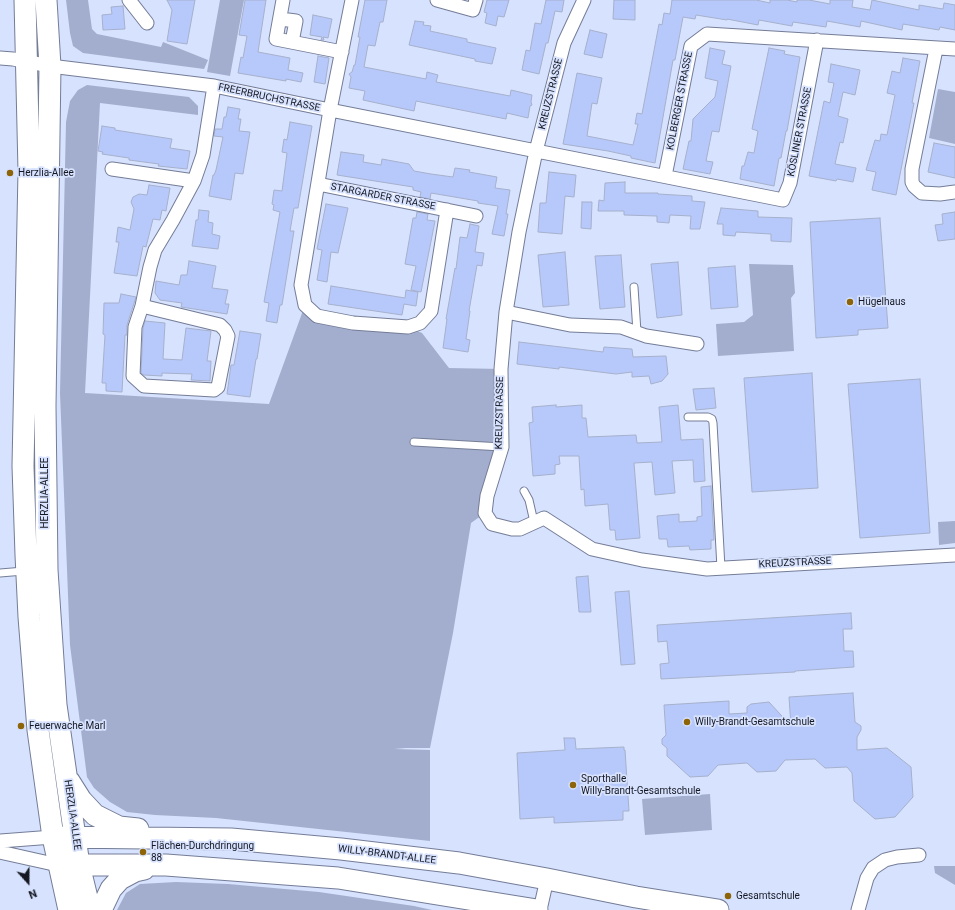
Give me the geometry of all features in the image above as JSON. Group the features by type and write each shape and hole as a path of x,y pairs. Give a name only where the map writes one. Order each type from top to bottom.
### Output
{"main road":[{"name":"HERZLIA-ALLEE","path":"25,0 29,172 23,466 36,571 79,865 90,910"},
{"name":"HERZLIA-ALLEE","path":"46,0 50,66 45,406 36,571 29,617 38,730 53,837 69,910"},
{"path":"66,776 80,800 95,815 119,827 213,839"},
{"name":"WILLY-BRANDT-ALLEE","path":"53,837 231,839 349,850 459,863 636,897 718,910"},
{"path":"58,865 166,865 338,878 536,910"},
{"path":"101,910 111,889 120,879 135,871 166,865"}],"street":[{"path":"129,0 147,23"},
{"path":"283,0 276,39 342,52"},
{"name":"STARGARDER STRASSE","path":"352,0 330,110 301,285 305,305 317,316 353,323 408,327 420,323 432,310 447,210"},
{"path":"437,0 473,10 476,0"},
{"name":"KREUZSTRASSE","path":"584,0 564,43 536,151 519,232 506,312 501,369 502,447 487,496 485,513 492,524 512,529 520,529 544,518 592,549 642,560 707,569 955,555"},
{"name":"KOLBERGER STRASSE","path":"665,176 691,46 707,34 955,49"},
{"name":"KÖSLINER STRASSE","path":"665,176 782,200 790,183 817,40"},
{"path":"936,49 912,169 912,182 914,186 922,193 940,194 955,192"},
{"name":"FREERBRUCHSTRASSE","path":"0,58 50,66 214,86 536,151"},
{"path":"142,306 220,325 225,330 228,336 218,387 214,390 144,386 133,376 135,327 142,306 154,250 173,220 194,181 203,154 214,86"},
{"path":"536,151 665,176"},
{"path":"112,169 194,181"},
{"name":"STARGARDER STRASSE","path":"318,184 476,216"},
{"path":"506,312 570,325 620,327 646,336 697,344"},
{"path":"0,840 53,837"},
{"path":"0,852 58,865"},
{"path":"858,910 867,878 873,868 885,860 896,857 919,855"},
{"path":"540,910 547,879"}],"lane":[{"path":"634,287 637,332"},
{"path":"688,417 708,417 712,419 713,423 715,436 721,568"},
{"path":"414,442 502,447"},
{"path":"524,491 529,500 534,522"},
{"path":"0,573 36,571"}],"shaded area":[{"path":"66,0 88,0 92,29 97,34 161,47 163,42 208,60 204,69 83,53 73,46"},
{"path":"220,0 244,0 230,76 207,72"},
{"path":"87,85 189,97 198,106 198,115 100,103 85,393 269,404 305,305 317,316 408,327 422,333 449,368 501,369 502,447 485,513 471,523 453,633 430,748 394,749 430,750 430,841 216,818 127,812 110,802 94,788 87,777 70,645 60,393 66,122 70,101 78,90"},
{"path":"938,89 955,92 955,144 929,138"},
{"path":"749,264 793,265 795,293 791,298 794,351 718,356 716,324 744,322 753,315"},
{"path":"955,521 955,543 939,545 938,522"},
{"path":"710,794 712,830 645,835 642,799"},
{"path":"934,866 955,866 955,885 935,873"},
{"path":"176,882 228,884 319,892 432,910 117,910 126,893 140,884"}],"building":[{"path":"167,0 195,0 187,44 167,41 172,10"},
{"path":"245,0 266,0 258,52 290,58 288,70 303,73 301,82 238,73 241,57 243,58 247,36 239,35"},
{"path":"365,0 387,0 383,22 380,22 375,46 368,45 364,67 426,79 427,72 438,75 436,82 510,96 511,90 532,95 532,105 530,106 528,118 507,113 506,119 416,101 414,111 363,100 365,91 349,88 351,77 349,74 352,72 355,65 360,37 358,37"},
{"path":"487,0 509,0 504,17 498,16 496,26 485,23 487,13 484,12"},
{"path":"546,0 564,0 562,12 555,11 539,74 522,70 526,50 530,51 535,23 541,24"},
{"path":"614,0 635,0 635,20 613,19"},
{"path":"672,0 756,0 770,3 770,0 787,0 797,2 797,0 809,0 830,4 830,0 853,0 852,7 870,10 872,0 919,10 919,5 943,9 944,3 955,5 955,30 940,27 939,30 903,24 902,30 861,21 860,27 827,21 826,27 793,22 792,26 759,20 758,25 696,15 695,19 683,17 675,60 673,60 655,163 608,151 563,144 577,73 602,78 597,104 592,103 587,136 633,145 638,124 635,124 637,113 642,114 659,24 662,25 664,13 670,14"},
{"path":"123,6 125,29 103,30 102,15 112,14 111,7"},
{"path":"313,15 332,19 328,38 323,37 324,40 321,40 322,37 310,35"},
{"path":"415,21 424,22 423,25 431,26 430,31 467,39 467,42 496,48 492,64 409,45"},
{"path":"590,30 607,34 602,58 584,54"},
{"path":"710,48 725,51 722,64 731,66 719,132 712,131 706,161 713,162 710,174 683,169 689,141 691,141 693,119 715,97 718,81 705,78"},
{"path":"769,48 785,51 784,54 800,57 787,131 781,158 779,158 774,186 740,179 742,166 744,166 748,152 754,153 758,131 752,129"},
{"path":"318,56 329,58 325,84 314,82"},
{"path":"903,58 920,61 912,103 914,103 896,195 872,190 876,172 866,170 875,140 880,141 881,134 887,135 895,95 887,93 892,71 900,73"},
{"path":"831,64 860,70 855,95 843,92 838,116 848,119 843,143 840,142 835,164 856,168 853,182 837,179 836,181 809,176 824,101 830,103 834,83 828,82"},
{"path":"228,107 240,109 238,119 241,119 239,131 250,132 243,174 235,173 231,200 209,196 223,137 214,136 215,129 222,129 224,117 226,117"},
{"path":"290,122 312,126 298,208 294,208 290,231 294,231 282,305 280,305 277,323 266,321 269,303 264,302 280,212 273,210 274,205 272,204 274,190 282,191 287,153 282,152 284,139 287,140"},
{"path":"102,126 115,128 115,130 172,139 170,148 190,151 187,169 158,166 159,164 129,160 129,158 102,154 103,152 98,151"},
{"path":"934,143 955,147 955,178 928,172"},
{"path":"341,152 364,155 363,162 381,165 382,159 409,164 414,171 431,174 453,177 455,168 497,177 495,188 510,190 504,236 492,234 498,206 431,193 430,199 420,197 421,192 413,190 413,187 337,175"},
{"path":"549,172 576,175 574,197 565,196 562,234 538,232 540,203 546,203"},
{"path":"625,182 625,193 658,193 692,196 692,201 705,202 700,229 690,229 691,216 670,215 669,223 657,222 657,216 624,215 624,211 598,211 599,200 604,201 605,183"},
{"path":"149,185 170,188 166,211 162,210 160,220 153,219 146,247 143,246 137,276 114,273 119,242 116,242 118,227 130,230 134,209 131,202 133,197 139,194 147,195"},
{"path":"582,202 592,202 591,229 581,228"},
{"path":"326,204 348,208 338,253 331,252 327,282 317,280 322,250 317,249"},
{"path":"721,208 758,211 758,217 792,218 791,242 771,241 771,234 736,232 735,236 723,235 723,224 717,224"},
{"path":"199,210 209,211 208,222 213,223 212,234 220,236 218,249 192,246"},
{"path":"417,212 428,214 427,220 435,221 421,292 411,290 416,266 405,264 413,218 416,218"},
{"path":"955,212 955,239 938,241 935,225 943,224 942,214"},
{"path":"880,218 888,328 858,330 858,335 816,338 810,222"},
{"path":"470,224 479,226 475,252 484,253 482,266 477,265 469,311 466,339 470,340 468,352 443,348 446,319 455,268 456,269 460,237 467,238"},
{"path":"565,252 569,305 543,307 538,255"},
{"path":"621,255 625,307 600,309 595,256"},
{"path":"189,261 216,266 212,288 228,290 225,304 229,304 227,314 181,307 182,303 160,300 155,293 156,281 179,285 181,275 187,275"},
{"path":"678,262 682,315 657,318 651,264"},
{"path":"735,266 738,307 711,309 708,268"},
{"path":"331,286 405,298 406,290 418,292 416,306 404,304 402,315 328,304"},
{"path":"121,294 136,297 127,325 127,335 125,335 122,392 106,391 106,383 102,383 105,335 103,334 104,303 119,303"},
{"path":"145,321 165,323 163,359 182,360 186,328 211,331 207,361 211,361 210,381 191,380 192,374 162,373 162,376 144,375 141,373 143,328"},
{"path":"240,331 261,334 250,397 227,394 231,365 234,365"},
{"path":"519,342 603,352 604,347 632,349 633,357 666,356 668,374 662,381 651,384 649,376 632,377 632,372 616,374 559,367 559,369 517,364"},
{"path":"812,373 818,488 752,492 744,378"},
{"path":"920,379 930,533 860,538 848,384"},
{"path":"714,388 716,408 696,410 693,389"},
{"path":"556,405 556,407 582,405 582,418 586,418 588,437 636,435 637,443 662,442 659,407 678,405 681,440 703,439 705,481 694,482 693,460 672,461 675,493 655,495 652,462 634,463 640,538 616,540 615,530 610,530 608,504 585,506 584,489 581,490 579,456 559,456 560,464 555,465 555,474 533,476 529,423 533,422 532,407"},
{"path":"711,486 714,540 711,540 711,549 690,550 689,546 668,547 667,539 659,539 657,516 679,514 679,522 697,521 697,517 702,516 701,487"},
{"path":"588,576 591,612 579,612 576,577"},
{"path":"629,591 635,664 621,665 615,592"},
{"path":"851,613 852,629 843,629 844,651 853,651 854,667 795,672 661,679 660,664 669,663 667,641 658,642 657,625"},
{"path":"853,693 855,722 861,726 861,730 857,737 857,750 887,748 911,767 913,797 895,817 875,819 854,801 852,773 847,767 825,768 815,759 785,760 776,771 757,772 747,763 718,765 708,776 690,777 667,756 667,748 662,744 662,739 666,735 664,705 729,701 729,714 747,713 747,707 751,704 769,702 791,726 789,697"},
{"name":"Sporthalle Willy-Brandt-Gesamtschule","path":"564,738 575,738 576,749 624,747 629,811 623,811 623,820 554,823 554,817 520,819 517,753 565,750"}],"place":[{"name":"Herzlia-Allee","path":"10,173"},
{"name":"Hügelhaus","path":"850,302"},
{"name":"Willy-Brandt-Gesamtschule","path":"687,722"},
{"name":"Feuerwache Marl","path":"21,726"},
{"name":"Sporthalle Willy-Brandt-Gesamtschule","path":"573,785"},
{"name":"Flächen-Durchdringung 88","path":"143,852"},
{"name":"Gesamtschule","path":"728,896"}]}
